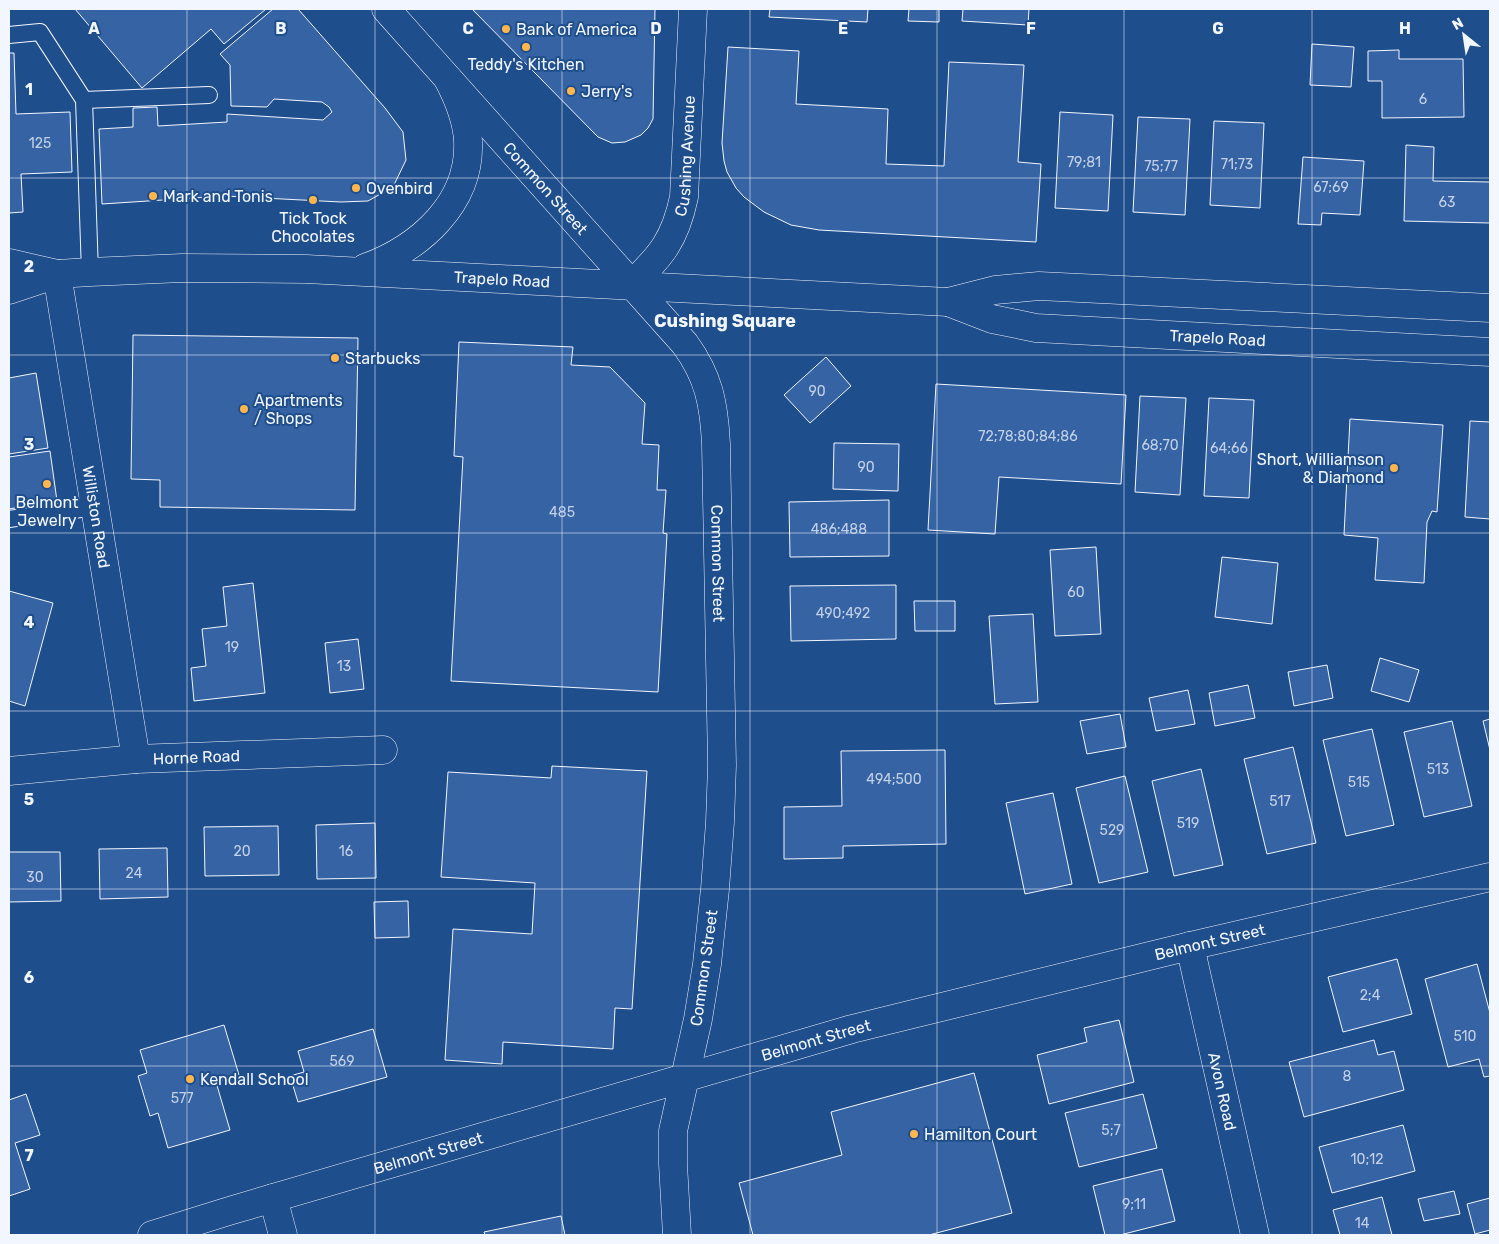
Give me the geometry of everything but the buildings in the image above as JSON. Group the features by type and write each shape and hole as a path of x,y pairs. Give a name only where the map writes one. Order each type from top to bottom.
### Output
{"main road":[{"name":"Common Street","path":"386,9 685,344 700,367 709,391 716,426 722,765 720,822 707,964 698,1019 673,1131 677,1235"},
{"name":"Cushing Avenue","path":"631,285 664,251 673,235 680,216 684,197 693,9"},
{"path":"359,270 382,262 401,252 419,239 448,210 457,194 466,168 468,139 458,100 448,79"},
{"name":"Trapelo Road","path":"9,263 57,274"},
{"name":"Trapelo Road","path":"9,290 57,274 90,272 182,268 359,270 948,302 995,290 1038,286 1490,308"},
{"name":"Williston Road","path":"57,274 136,760"},
{"name":"Trapelo Road","path":"948,302 992,319 1036,328 1490,352"},
{"name":"Horne Road","path":"9,771 136,760 383,750"},
{"name":"Belmont Street","path":"152,1235 852,1029 1190,946 1490,878"},
{"name":"Avon Road","path":"1190,946 1255,1235"},
{"path":"273,1198 283,1235"}],"lane":[{"path":"9,35 40,32 84,100 90,272"},
{"path":"84,100 209,94"},
{"path":"9,518 95,507"}],"place":[{"name":"Bank of America","path":"506,29"},
{"name":"Teddy's Kitchen","path":"526,47"},
{"name":"Jerry's","path":"571,91"},
{"name":"Ovenbird","path":"356,188"},
{"name":"Mark and Tonis","path":"153,196"},
{"name":"Tick Tock Chocolates","path":"313,200"},
{"name":"Starbucks","path":"335,358"},
{"name":"Apartments / Shops","path":"244,409"},
{"name":"Short, Williamson & Diamond","path":"1394,468"},
{"name":"Belmont Jewelry","path":"47,484"},
{"name":"Kendall School","path":"190,1079"},
{"name":"Hamilton Court","path":"914,1134"}],"district":[{"name":"Cushing Square","path":"725,321"}]}
